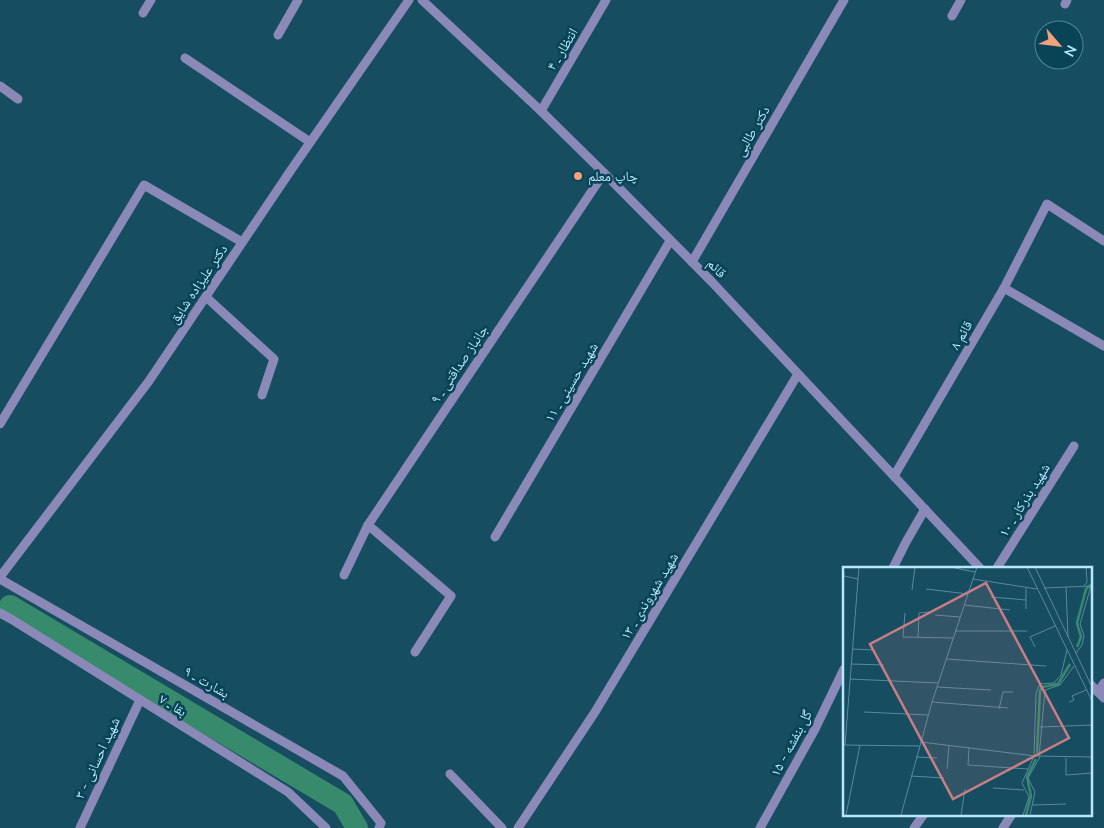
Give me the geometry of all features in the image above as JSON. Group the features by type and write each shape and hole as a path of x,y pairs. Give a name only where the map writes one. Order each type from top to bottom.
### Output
{"street":[{"path":"143,13 151,0"},
{"path":"278,35 298,0"},
{"name":"دکتر علیزاده شایق","path":"0,578 150,381 242,242 409,0"},
{"name":"قائم","path":"422,0 541,111 711,281 979,567"},
{"name":"انتظار ـ ۴","path":"541,111 606,0"},
{"name":"دکتر طالبی","path":"692,262 844,0"},
{"path":"952,16 961,0"},
{"path":"185,58 310,142"},
{"path":"0,86 18,99"},
{"name":"جانباز صداقتی ـ ۹","path":"344,575 368,524 604,173"},
{"path":"0,424 144,185 242,242"},
{"name":"قائم ۸","path":"894,476 1004,288 1047,204 1104,241"},
{"name":"شهید حسینی ـ ۱۱","path":"495,537 670,241"},
{"path":"1004,288 1104,346"},
{"path":"206,297 274,359 262,395"},
{"name":"شهید شهروندی ـ ۱۳","path":"518,828 595,712 798,374"},
{"name":"شهید بذرکار ـ ۱۰","path":"998,567 1074,446"},
{"path":"894,567 925,509"},
{"path":"368,524 451,596 415,652"},
{"name":"بشارت ـ ۹","path":"0,578 343,776 381,823 379,828"},
{"name":"بقا ـ ۷","path":"0,613 288,792 326,828"},
{"name":"گل بنفشه - ۱۵","path":"760,828 815,729 843,671"},
{"path":"1101,695 1104,683"},
{"path":"1092,686 1101,695"},
{"name":"شهید احسانی - ۳","path":"80,828 140,700"},
{"path":"450,774 502,828"},
{"path":"914,828 923,816"},
{"path":"1003,828 1011,816"}],"waterway":[{"path":"10,606 343,804 357,828"}],"place":[{"name":"چاپ معلم","path":"578,176"}]}
